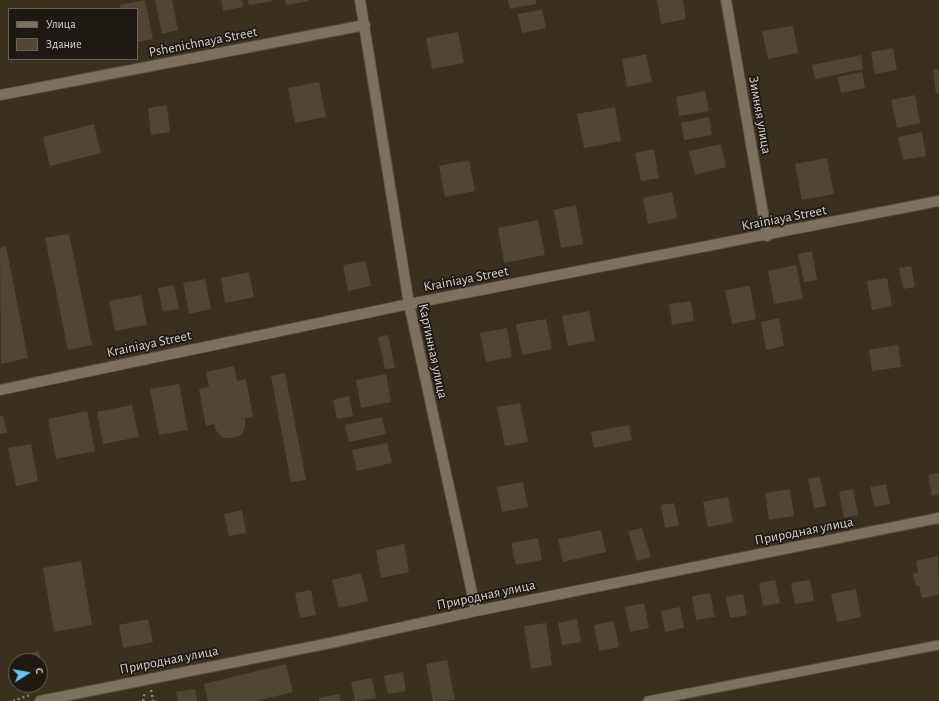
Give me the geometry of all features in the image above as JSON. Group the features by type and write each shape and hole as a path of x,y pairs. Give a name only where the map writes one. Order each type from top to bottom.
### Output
{"street":[{"name":"Картинная улица","path":"360,0 409,304 476,611"},
{"name":"Зимняя улица","path":"726,0 767,236"},
{"name":"Pshenichnaya Street","path":"0,95 364,26"},
{"name":"Krainiaya Street","path":"0,390 409,304 767,236 939,201"},
{"name":"Природная улица","path":"40,701 335,642 476,611 939,518"}],"lane":[{"path":"648,701 939,645"}],"path":[{"path":"151,690 153,701"},
{"path":"143,701 146,691"}],"building":[{"path":"145,0 153,39 138,42 138,8 121,8 120,5"},
{"path":"155,0 172,0 178,30 162,34"},
{"path":"221,0 242,0 243,7 223,11"},
{"path":"248,0 273,0 273,1 249,5"},
{"path":"285,0 308,0 309,1 286,5"},
{"path":"508,0 536,0 536,4 510,9"},
{"path":"657,0 683,0 686,19 661,24"},
{"path":"542,10 546,28 522,33 518,14"},
{"path":"793,26 798,53 768,59 762,31"},
{"path":"458,32 464,63 432,69 426,38"},
{"path":"893,48 897,70 875,74 871,52"},
{"path":"646,54 652,82 627,87 622,59"},
{"path":"861,55 863,69 815,79 812,65"},
{"path":"939,69 939,93 936,94 933,70"},
{"path":"862,72 865,88 841,93 838,77"},
{"path":"319,82 326,117 295,123 288,88"},
{"path":"705,91 709,111 679,116 676,97"},
{"path":"915,95 920,123 897,128 891,100"},
{"path":"167,105 170,132 151,135 148,108"},
{"path":"615,107 621,141 584,148 577,114"},
{"path":"709,117 712,135 684,140 681,123"},
{"path":"94,124 101,153 50,166 43,137"},
{"path":"922,132 926,156 903,160 898,137"},
{"path":"721,144 726,167 695,175 689,151"},
{"path":"654,149 659,178 641,181 635,153"},
{"path":"827,158 834,194 802,200 795,164"},
{"path":"469,160 475,191 445,197 439,166"},
{"path":"672,192 677,218 648,224 643,198"},
{"path":"576,205 583,244 561,248 554,210"},
{"path":"538,220 545,255 504,263 498,228"},
{"path":"69,234 92,345 68,350 45,238"},
{"path":"6,246 28,358 1,364 0,248"},
{"path":"812,251 817,280 804,282 798,254"},
{"path":"366,261 371,286 348,291 343,265"},
{"path":"796,265 803,299 774,304 768,271"},
{"path":"911,266 915,287 903,289 899,268"},
{"path":"249,272 254,297 225,303 221,278"},
{"path":"887,278 892,306 872,310 867,281"},
{"path":"205,279 211,309 189,314 183,283"},
{"path":"174,285 179,309 163,312 158,288"},
{"path":"750,286 756,319 732,324 725,290"},
{"path":"141,295 147,325 115,331 109,301"},
{"path":"691,301 694,321 672,325 669,304"},
{"path":"589,311 595,341 568,346 562,316"},
{"path":"779,318 784,346 766,350 761,322"},
{"path":"546,319 552,349 522,355 516,324"},
{"path":"507,328 512,357 486,362 480,333"},
{"path":"388,335 395,368 385,369 378,337"},
{"path":"898,345 901,367 872,371 869,350"},
{"path":"234,366 237,381 246,379 253,417 245,418 245,427 241,435 232,438 223,438 217,432 214,424 206,426 199,389 209,387 206,372"},
{"path":"285,373 306,480 291,482 271,376"},
{"path":"386,374 391,402 361,408 356,380"},
{"path":"179,384 188,430 159,435 150,389"},
{"path":"349,396 353,416 337,419 333,400"},
{"path":"520,403 528,442 505,446 497,407"},
{"path":"132,405 139,437 103,444 97,412"},
{"path":"87,411 95,451 56,459 48,419"},
{"path":"0,416 3,416 7,433 0,434"},
{"path":"382,417 386,434 349,442 345,425"},
{"path":"629,425 632,440 594,448 591,432"},
{"path":"387,443 392,463 357,471 352,450"},
{"path":"31,444 38,481 16,486 8,448"},
{"path":"939,473 939,494 932,496 928,475"},
{"path":"820,477 826,506 814,508 808,479"},
{"path":"523,482 528,507 502,512 497,487"},
{"path":"886,484 890,504 874,507 870,487"},
{"path":"790,489 794,516 769,520 765,493"},
{"path":"853,489 858,515 844,518 839,492"},
{"path":"728,497 733,522 708,527 703,502"},
{"path":"674,503 679,525 665,528 661,505"},
{"path":"242,510 246,533 229,536 224,514"},
{"path":"642,528 651,557 637,561 628,531"},
{"path":"601,530 606,552 563,562 558,539"},
{"path":"538,538 542,560 516,565 511,543"},
{"path":"404,544 409,572 381,578 376,550"},
{"path":"938,556 939,595 922,598 919,585 916,586 913,574 918,573 916,561"},
{"path":"81,561 92,625 54,632 43,568"},
{"path":"361,573 368,601 339,608 332,580"},
{"path":"775,580 780,603 763,606 759,583"},
{"path":"810,580 814,601 795,604 791,583"},
{"path":"856,589 861,617 837,622 831,594"},
{"path":"311,590 316,615 300,618 295,593"},
{"path":"710,593 715,617 696,620 692,596"},
{"path":"743,594 747,615 730,618 726,597"},
{"path":"644,603 649,628 630,632 625,607"},
{"path":"680,607 684,628 665,632 661,611"},
{"path":"148,619 153,642 123,648 119,625"},
{"path":"577,619 581,642 562,645 558,623"},
{"path":"614,621 619,647 599,651 594,625"},
{"path":"546,623 552,665 531,669 524,626"},
{"path":"447,660 455,700 433,701 426,664"},
{"path":"286,664 293,692 256,701 208,701 204,684"},
{"path":"403,672 406,691 388,694 384,676"},
{"path":"372,678 376,698 355,701 351,682"},
{"path":"195,689 197,701 178,701 176,692"},
{"path":"339,694 341,701 319,701 319,698"}]}
